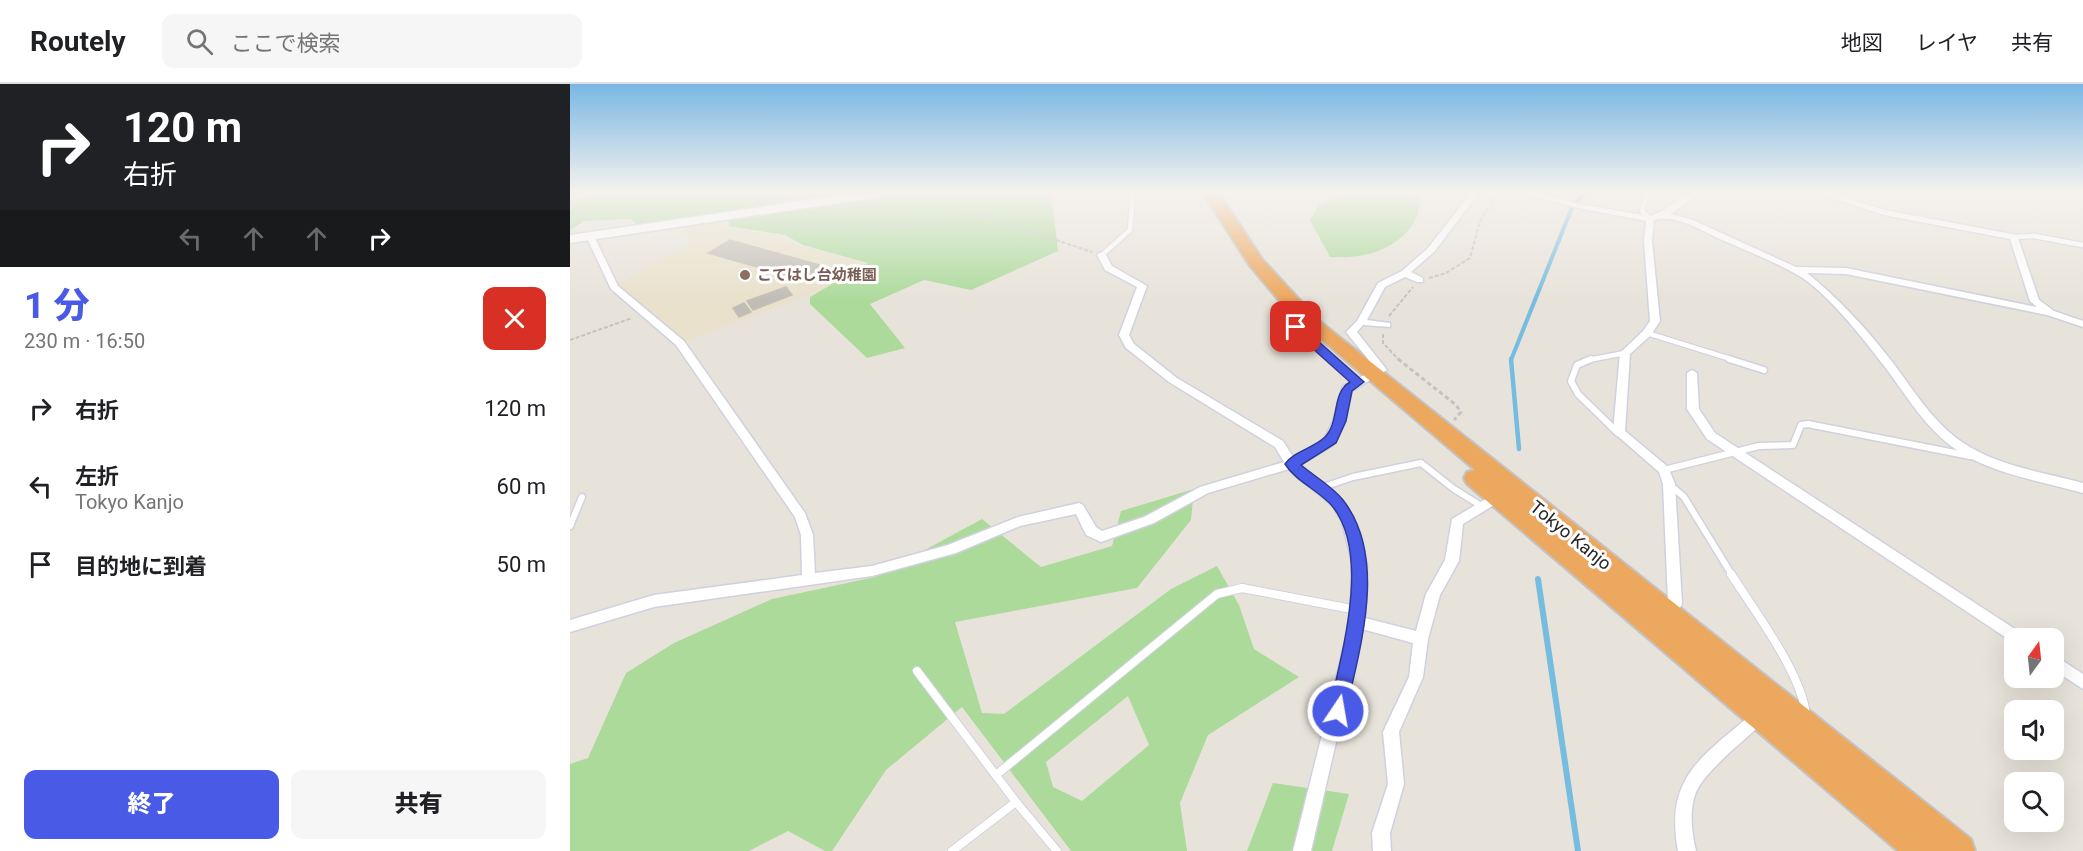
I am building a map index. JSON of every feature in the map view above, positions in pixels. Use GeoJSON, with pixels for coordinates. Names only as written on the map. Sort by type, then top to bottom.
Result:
{"type":"FeatureCollection","features":[{"type":"Feature","properties":{"kind":"highway","name":"Tokyo Kanjo"},"geometry":{"type":"LineString","coordinates":[[1218,229],[1250,280],[1281,313],[1658,619],[1760,716],[1923,851]]}},
{"type":"Feature","properties":{"kind":"highway","name":"Tokyo Kanjo"},"geometry":{"type":"LineString","coordinates":[[1233,229],[1249,256],[1281,295],[1491,502],[1806,726],[1959,851]]}},
{"type":"Feature","properties":{"kind":"street"},"geometry":{"type":"LineString","coordinates":[[570,239],[638,229]]}},
{"type":"Feature","properties":{"kind":"street"},"geometry":{"type":"LineString","coordinates":[[570,626],[654,601],[809,581],[883,567],[951,549],[1018,522],[1079,508],[1090,531],[1101,537],[1149,520],[1204,490],[1291,464],[1331,440],[1339,421],[1347,389],[1382,370],[1380,364],[1351,332],[1361,322],[1380,285],[1405,273],[1431,250],[1447,229]]}},
{"type":"Feature","properties":{"kind":"street"},"geometry":{"type":"LineString","coordinates":[[1649,229],[1648,241],[1656,315],[1647,333],[1625,353],[1618,432],[1664,470],[1669,484],[1675,604],[1658,619]]}},
{"type":"Feature","properties":{"kind":"street"},"geometry":{"type":"LineString","coordinates":[[1705,229],[1793,270],[1816,285],[1878,350],[1946,436],[1981,458],[2083,488]]}},
{"type":"Feature","properties":{"kind":"street"},"geometry":{"type":"LineString","coordinates":[[1971,229],[2014,237],[2035,301],[2051,313]]}},
{"type":"Feature","properties":{"kind":"street"},"geometry":{"type":"LineString","coordinates":[[590,236],[614,287],[680,343],[801,516],[807,535],[809,581]]}},
{"type":"Feature","properties":{"kind":"street"},"geometry":{"type":"LineString","coordinates":[[1102,255],[1108,268],[1142,286],[1124,335],[1130,346],[1173,380],[1226,414],[1261,431],[1278,444],[1291,464],[1337,503],[1348,521],[1360,566],[1358,616],[1302,851]]}},
{"type":"Feature","properties":{"kind":"street"},"geometry":{"type":"LineString","coordinates":[[1793,270],[1846,271],[2051,313],[2083,324]]}},
{"type":"Feature","properties":{"kind":"street"},"geometry":{"type":"LineString","coordinates":[[1405,273],[1420,280]]}},
{"type":"Feature","properties":{"kind":"street"},"geometry":{"type":"LineString","coordinates":[[1361,322],[1386,325]]}},
{"type":"Feature","properties":{"kind":"street"},"geometry":{"type":"LineString","coordinates":[[1692,373],[1693,408],[1701,425],[1711,436],[2004,629]]}},
{"type":"Feature","properties":{"kind":"street"},"geometry":{"type":"LineString","coordinates":[[1382,851],[1381,833],[1396,784],[1391,732],[1416,677],[1421,639],[1433,594],[1452,561],[1457,522],[1491,502]]}},
{"type":"Feature","properties":{"kind":"street"},"geometry":{"type":"LineString","coordinates":[[1358,616],[1421,639]]}},
{"type":"Feature","properties":{"kind":"street"},"geometry":{"type":"LineString","coordinates":[[2064,669],[2083,682]]}},
{"type":"Feature","properties":{"kind":"street"},"geometry":{"type":"LineString","coordinates":[[1687,851],[1684,833],[1689,790],[1699,776],[1760,716]]}},
{"type":"Feature","properties":{"kind":"lane"},"geometry":{"type":"LineString","coordinates":[[1102,255],[1133,229]]}},
{"type":"Feature","properties":{"kind":"lane"},"geometry":{"type":"LineString","coordinates":[[2014,237],[2034,236],[2083,245]]}},
{"type":"Feature","properties":{"kind":"lane"},"geometry":{"type":"LineString","coordinates":[[1647,333],[1764,370]]}},
{"type":"Feature","properties":{"kind":"lane"},"geometry":{"type":"LineString","coordinates":[[1621,436],[1578,394],[1571,381],[1577,365],[1591,359],[1625,353]]}},
{"type":"Feature","properties":{"kind":"lane"},"geometry":{"type":"LineString","coordinates":[[1664,470],[1759,446],[1793,445],[1801,425],[1808,424],[1981,458]]}},
{"type":"Feature","properties":{"kind":"lane"},"geometry":{"type":"LineString","coordinates":[[1320,488],[1353,477],[1421,463],[1454,489],[1491,502]]}},
{"type":"Feature","properties":{"kind":"lane"},"geometry":{"type":"LineString","coordinates":[[1669,484],[1684,497],[1784,658],[1805,702],[1806,726]]}},
{"type":"Feature","properties":{"kind":"lane"},"geometry":{"type":"LineString","coordinates":[[570,526],[582,497]]}},
{"type":"Feature","properties":{"kind":"lane"},"geometry":{"type":"LineString","coordinates":[[996,775],[1217,594],[1226,590],[1242,588],[1358,616]]}},
{"type":"Feature","properties":{"kind":"lane"},"geometry":{"type":"LineString","coordinates":[[917,671],[1016,802],[1057,851]]}},
{"type":"Feature","properties":{"kind":"lane"},"geometry":{"type":"LineString","coordinates":[[952,851],[1016,802]]}},
{"type":"Feature","properties":{"kind":"path"},"geometry":{"type":"LineString","coordinates":[[1023,229],[1102,255]]}},
{"type":"Feature","properties":{"kind":"path"},"geometry":{"type":"LineString","coordinates":[[1451,424],[1461,412],[1390,353],[1383,344],[1386,325],[1400,300],[1420,280],[1446,273],[1470,258],[1478,229]]}},
{"type":"Feature","properties":{"kind":"path"},"geometry":{"type":"LineString","coordinates":[[570,340],[644,312]]}},
{"type":"Feature","properties":{"kind":"shaded area","name":"こてはし台幼稚園"},"geometry":{"type":"Polygon","coordinates":[[[682,229],[739,229],[788,237],[783,241],[877,266],[801,298],[683,342],[617,285],[692,243],[682,229]]]}},
{"type":"Feature","properties":{"kind":"green space"},"geometry":{"type":"Polygon","coordinates":[[[746,229],[1055,229],[1058,251],[971,290],[924,280],[870,304],[905,348],[867,358],[810,304],[810,297],[868,263],[803,245],[785,235],[746,229]]]}},
{"type":"Feature","properties":{"kind":"green space"},"geometry":{"type":"Polygon","coordinates":[[[1315,229],[1409,229],[1396,241],[1376,252],[1353,257],[1330,257],[1315,229]]]}},
{"type":"Feature","properties":{"kind":"green space"},"geometry":{"type":"Polygon","coordinates":[[[1194,489],[1191,520],[1137,588],[955,622],[982,713],[1004,714],[1171,589],[1217,566],[1239,605],[1254,649],[1299,677],[1208,735],[1180,803],[1187,851],[1071,851],[962,707],[886,770],[832,851],[825,851],[788,831],[749,851],[570,851],[570,764],[588,758],[626,673],[674,643],[772,599],[875,577],[982,519],[1041,567],[1112,546],[1121,511],[1194,489]],[[1128,696],[1046,762],[1053,787],[1082,801],[1149,745],[1128,696]]]}},
{"type":"Feature","properties":{"kind":"green space"},"geometry":{"type":"Polygon","coordinates":[[[1273,783],[1349,794],[1332,851],[1247,851],[1273,783]]]}},
{"type":"Feature","properties":{"kind":"building"},"geometry":{"type":"Polygon","coordinates":[[[730,240],[827,267],[806,281],[708,253],[730,240]]]}},
{"type":"Feature","properties":{"kind":"building"},"geometry":{"type":"Polygon","coordinates":[[[786,287],[792,295],[753,310],[747,301],[786,287]]]}},
{"type":"Feature","properties":{"kind":"building"},"geometry":{"type":"Polygon","coordinates":[[[744,303],[751,312],[739,317],[733,308],[744,303]]]}},
{"type":"Feature","properties":{"kind":"waterway"},"geometry":{"type":"LineString","coordinates":[[1511,360],[1563,229]]}},
{"type":"Feature","properties":{"kind":"waterway"},"geometry":{"type":"LineString","coordinates":[[1511,360],[1519,449]]}},
{"type":"Feature","properties":{"kind":"waterway"},"geometry":{"type":"LineString","coordinates":[[1538,579],[1578,851]]}},
{"type":"Feature","properties":{"kind":"place","name":"こてはし台幼稚園"},"geometry":{"type":"Point","coordinates":[745,275]}},
{"type":"Feature","properties":{"kind":"route"},"geometry":{"type":"LineString","coordinates":[[1296,327],[1358,382],[1347,389],[1339,421],[1331,440],[1291,464],[1337,503],[1348,521],[1360,566],[1358,618],[1338,711]]}}]}
